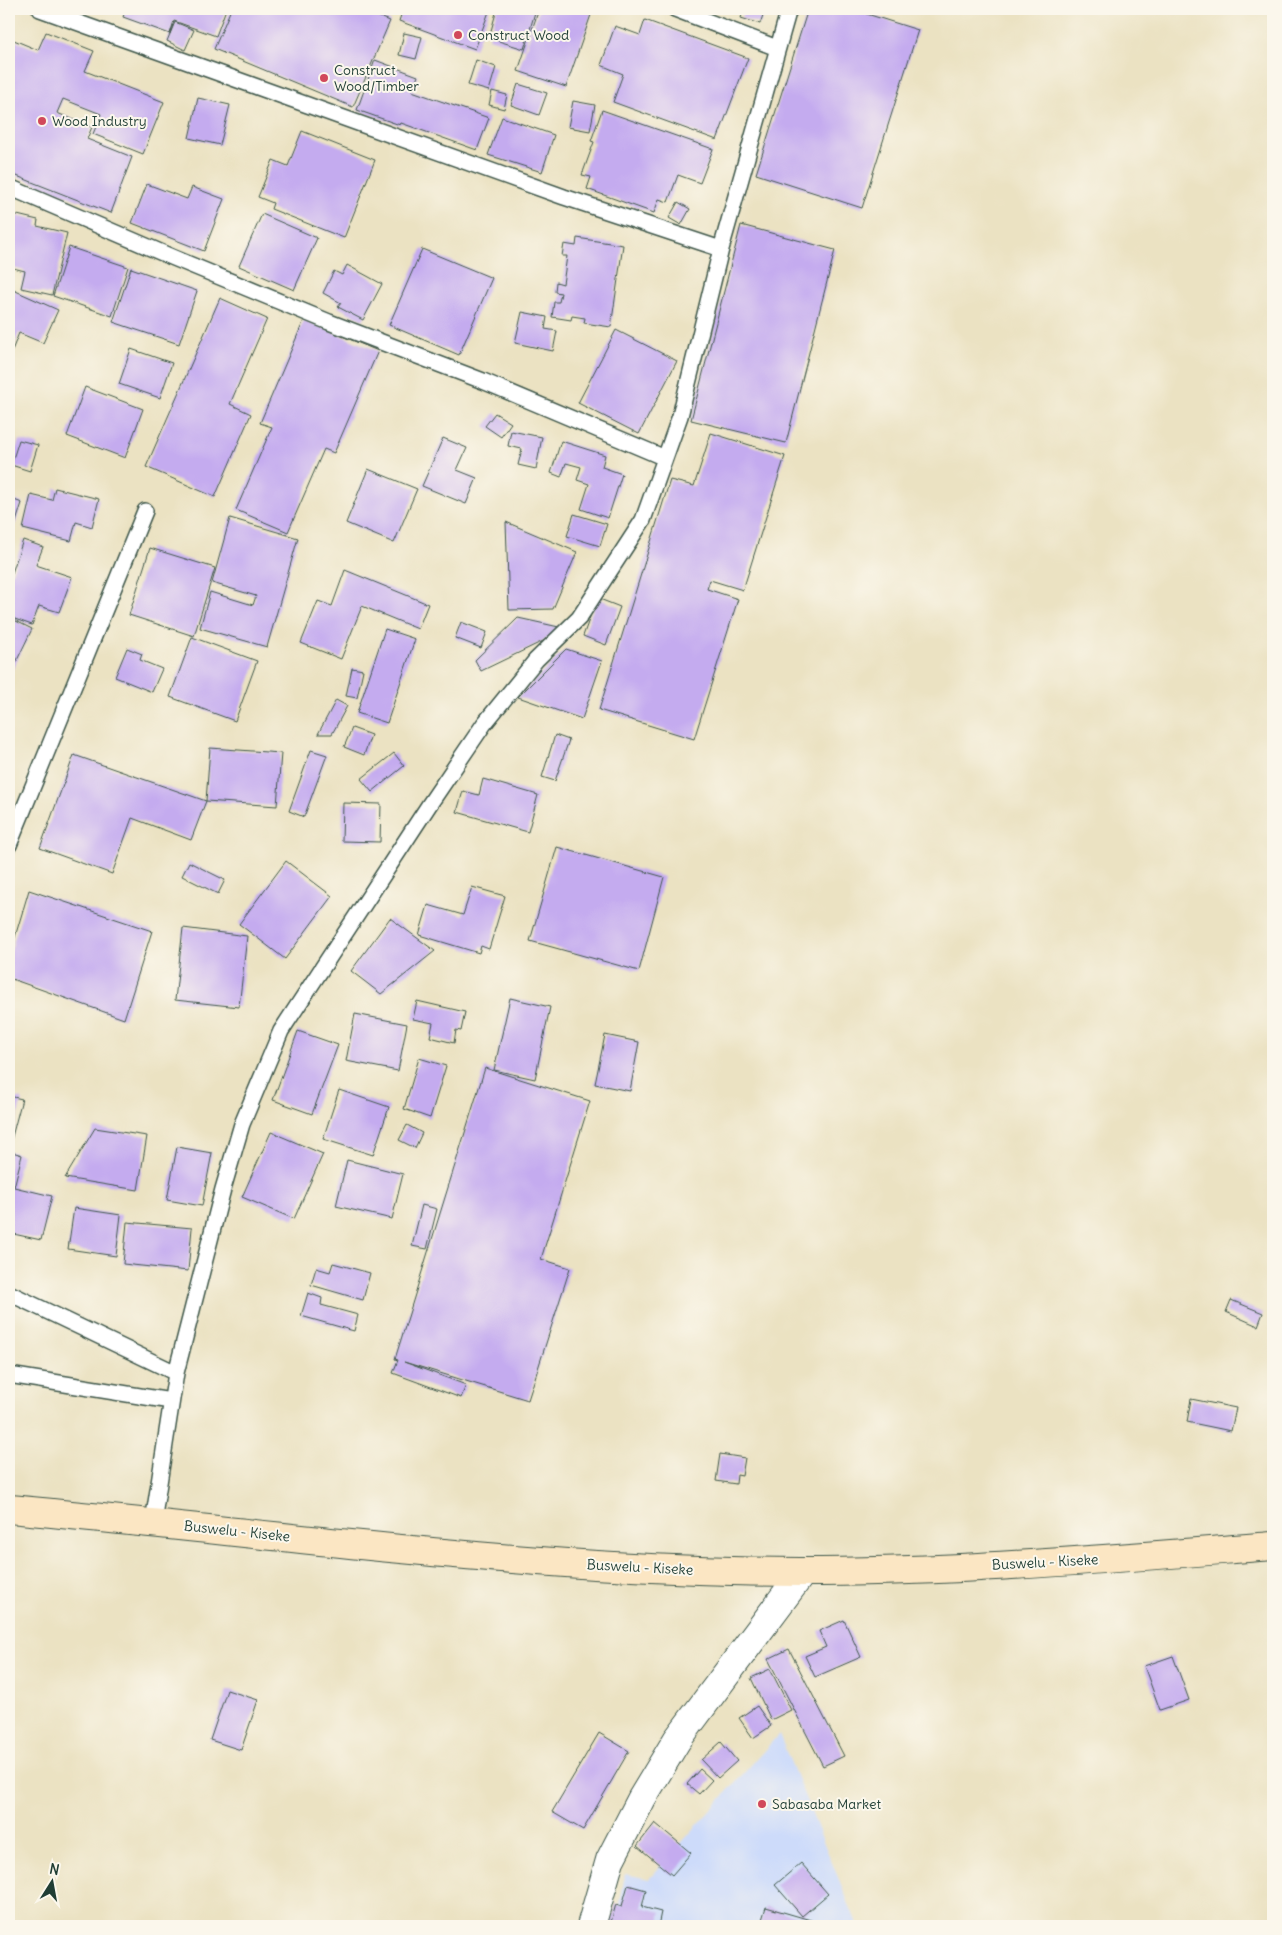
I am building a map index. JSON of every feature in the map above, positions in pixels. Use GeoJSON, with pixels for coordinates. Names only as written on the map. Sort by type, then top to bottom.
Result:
{"type":"FeatureCollection","features":[{"type":"Feature","properties":{"kind":"main road","name":"Buswelu - Kiseke"},"geometry":{"type":"LineString","coordinates":[[9,1510],[152,1522],[450,1554],[588,1564],[802,1573],[1045,1563],[1273,1546]]}},
{"type":"Feature","properties":{"kind":"street"},"geometry":{"type":"LineString","coordinates":[[591,1926],[610,1860],[642,1798],[677,1740],[802,1573]]}},
{"type":"Feature","properties":{"kind":"lane"},"geometry":{"type":"LineString","coordinates":[[40,9],[564,197],[721,249]]}},
{"type":"Feature","properties":{"kind":"lane"},"geometry":{"type":"LineString","coordinates":[[676,9],[777,48]]}},
{"type":"Feature","properties":{"kind":"lane"},"geometry":{"type":"LineString","coordinates":[[152,1522],[176,1373],[220,1198],[242,1124],[281,1032],[429,804],[484,724],[536,660],[579,618],[643,520],[680,416],[721,249],[789,9]]}},
{"type":"Feature","properties":{"kind":"lane"},"geometry":{"type":"LineString","coordinates":[[9,187],[174,258],[329,322],[492,384],[665,458]]}},
{"type":"Feature","properties":{"kind":"lane"},"geometry":{"type":"LineString","coordinates":[[9,845],[145,511]]}},
{"type":"Feature","properties":{"kind":"lane"},"geometry":{"type":"LineString","coordinates":[[9,1293],[176,1373]]}},
{"type":"Feature","properties":{"kind":"lane"},"geometry":{"type":"LineString","coordinates":[[9,1375],[172,1401]]}},
{"type":"Feature","properties":{"kind":"shaded area","name":"Sabasaba Market"},"geometry":{"type":"Polygon","coordinates":[[[779,1734],[858,1926],[616,1926],[625,1874],[649,1879],[779,1734]]]}},
{"type":"Feature","properties":{"kind":"building"},"geometry":{"type":"Polygon","coordinates":[[[126,9],[226,9],[216,36],[174,21],[170,34],[123,17],[126,9]]]}},
{"type":"Feature","properties":{"kind":"building","name":"Construct Wood/Timber"},"geometry":{"type":"Polygon","coordinates":[[[231,9],[360,9],[390,21],[353,107],[214,49],[231,9]]]}},
{"type":"Feature","properties":{"kind":"building","name":"Construct Wood"},"geometry":{"type":"Polygon","coordinates":[[[403,9],[490,9],[475,49],[399,21],[403,9]]]}},
{"type":"Feature","properties":{"kind":"building","name":"Construct Wood"},"geometry":{"type":"Polygon","coordinates":[[[497,9],[536,9],[524,49],[489,38],[497,9]]]}},
{"type":"Feature","properties":{"kind":"building"},"geometry":{"type":"Polygon","coordinates":[[[539,9],[593,9],[566,87],[518,71],[539,9]]]}},
{"type":"Feature","properties":{"kind":"building"},"geometry":{"type":"Polygon","coordinates":[[[744,9],[765,9],[760,24],[741,18],[744,9]]]}},
{"type":"Feature","properties":{"kind":"building"},"geometry":{"type":"Polygon","coordinates":[[[808,9],[851,9],[918,30],[862,208],[756,174],[808,9]]]}},
{"type":"Feature","properties":{"kind":"building"},"geometry":{"type":"Polygon","coordinates":[[[9,12],[14,15],[9,28],[9,12]]]}},
{"type":"Feature","properties":{"kind":"building"},"geometry":{"type":"Polygon","coordinates":[[[645,20],[748,58],[717,140],[613,102],[623,74],[601,65],[615,26],[640,35],[645,20]]]}},
{"type":"Feature","properties":{"kind":"building"},"geometry":{"type":"Polygon","coordinates":[[[175,22],[194,30],[185,50],[167,41],[175,22]]]}},
{"type":"Feature","properties":{"kind":"building","name":"Wood Industry"},"geometry":{"type":"Polygon","coordinates":[[[46,32],[94,51],[85,71],[164,102],[143,154],[93,134],[101,114],[63,99],[57,113],[92,127],[87,139],[132,157],[111,213],[9,173],[9,38],[38,50],[46,32]]]}},
{"type":"Feature","properties":{"kind":"building"},"geometry":{"type":"Polygon","coordinates":[[[404,33],[422,37],[416,59],[399,55],[404,33]]]}},
{"type":"Feature","properties":{"kind":"building"},"geometry":{"type":"Polygon","coordinates":[[[375,60],[418,76],[412,91],[489,118],[477,150],[401,123],[400,125],[357,110],[375,60]]]}},
{"type":"Feature","properties":{"kind":"building","name":"Construct Wood"},"geometry":{"type":"Polygon","coordinates":[[[476,60],[496,67],[489,91],[468,85],[476,60]]]}},
{"type":"Feature","properties":{"kind":"building"},"geometry":{"type":"Polygon","coordinates":[[[518,84],[547,93],[539,115],[511,105],[518,84]]]}},
{"type":"Feature","properties":{"kind":"building"},"geometry":{"type":"Polygon","coordinates":[[[492,91],[507,95],[504,109],[489,105],[492,91]]]}},
{"type":"Feature","properties":{"kind":"building"},"geometry":{"type":"Polygon","coordinates":[[[198,98],[230,105],[220,145],[189,138],[198,98]]]}},
{"type":"Feature","properties":{"kind":"building"},"geometry":{"type":"Polygon","coordinates":[[[573,101],[595,105],[590,131],[568,127],[573,101]]]}},
{"type":"Feature","properties":{"kind":"building"},"geometry":{"type":"Polygon","coordinates":[[[602,110],[713,149],[700,183],[678,175],[668,202],[659,199],[654,213],[587,189],[591,177],[582,175],[594,142],[591,141],[602,110]]]}},
{"type":"Feature","properties":{"kind":"building"},"geometry":{"type":"Polygon","coordinates":[[[502,117],[554,135],[542,172],[488,155],[502,117]]]}},
{"type":"Feature","properties":{"kind":"building"},"geometry":{"type":"Polygon","coordinates":[[[302,131],[375,160],[344,238],[271,209],[273,203],[258,197],[273,160],[288,166],[302,131]]]}},
{"type":"Feature","properties":{"kind":"building"},"geometry":{"type":"Polygon","coordinates":[[[147,184],[187,199],[192,187],[224,199],[204,251],[132,223],[147,184]]]}},
{"type":"Feature","properties":{"kind":"building"},"geometry":{"type":"Polygon","coordinates":[[[678,202],[690,209],[681,225],[669,218],[678,202]]]}},
{"type":"Feature","properties":{"kind":"building"},"geometry":{"type":"Polygon","coordinates":[[[9,213],[38,220],[37,226],[67,233],[52,295],[21,288],[25,271],[9,267],[9,213]]]}},
{"type":"Feature","properties":{"kind":"building"},"geometry":{"type":"Polygon","coordinates":[[[262,214],[317,238],[294,290],[239,266],[262,214]]]}},
{"type":"Feature","properties":{"kind":"building"},"geometry":{"type":"Polygon","coordinates":[[[741,225],[835,250],[786,443],[691,420],[741,225]]]}},
{"type":"Feature","properties":{"kind":"building"},"geometry":{"type":"Polygon","coordinates":[[[577,238],[623,245],[611,327],[584,323],[585,318],[572,316],[571,320],[552,317],[554,302],[559,302],[561,293],[555,292],[556,282],[563,284],[567,256],[562,256],[564,244],[576,246],[577,238]]]}},
{"type":"Feature","properties":{"kind":"building"},"geometry":{"type":"Polygon","coordinates":[[[69,247],[128,267],[112,316],[53,296],[69,247]]]}},
{"type":"Feature","properties":{"kind":"building"},"geometry":{"type":"Polygon","coordinates":[[[422,249],[492,278],[459,355],[389,325],[422,249]]]}},
{"type":"Feature","properties":{"kind":"building"},"geometry":{"type":"Polygon","coordinates":[[[347,265],[382,284],[363,320],[338,307],[341,303],[323,293],[334,271],[342,275],[347,265]]]}},
{"type":"Feature","properties":{"kind":"building"},"geometry":{"type":"Polygon","coordinates":[[[131,268],[197,291],[179,344],[113,322],[131,268]]]}},
{"type":"Feature","properties":{"kind":"building"},"geometry":{"type":"Polygon","coordinates":[[[9,288],[58,310],[43,343],[19,333],[9,358],[9,288]]]}},
{"type":"Feature","properties":{"kind":"building"},"geometry":{"type":"Polygon","coordinates":[[[220,298],[267,319],[230,404],[251,414],[215,497],[146,467],[220,298]]]}},
{"type":"Feature","properties":{"kind":"building"},"geometry":{"type":"Polygon","coordinates":[[[522,312],[547,317],[545,329],[557,331],[553,351],[515,343],[522,312]]]}},
{"type":"Feature","properties":{"kind":"building"},"geometry":{"type":"Polygon","coordinates":[[[304,320],[378,351],[334,453],[324,449],[288,532],[236,510],[272,427],[260,423],[304,320]]]}},
{"type":"Feature","properties":{"kind":"building"},"geometry":{"type":"Polygon","coordinates":[[[616,330],[677,361],[639,434],[578,403],[616,330]]]}},
{"type":"Feature","properties":{"kind":"building"},"geometry":{"type":"Polygon","coordinates":[[[131,349],[172,363],[160,398],[119,384],[131,349]]]}},
{"type":"Feature","properties":{"kind":"building"},"geometry":{"type":"Polygon","coordinates":[[[85,387],[143,409],[125,458],[67,436],[85,387]]]}},
{"type":"Feature","properties":{"kind":"building"},"geometry":{"type":"Polygon","coordinates":[[[495,413],[511,423],[501,437],[485,426],[495,413]]]}},
{"type":"Feature","properties":{"kind":"building"},"geometry":{"type":"Polygon","coordinates":[[[511,431],[542,437],[536,469],[518,465],[522,449],[508,446],[511,431]]]}},
{"type":"Feature","properties":{"kind":"building"},"geometry":{"type":"Polygon","coordinates":[[[711,433],[785,456],[743,590],[710,580],[707,589],[738,599],[694,739],[599,710],[670,480],[694,486],[711,433]]]}},
{"type":"Feature","properties":{"kind":"building"},"geometry":{"type":"Polygon","coordinates":[[[443,438],[467,448],[457,470],[477,478],[466,504],[422,486],[443,438]]]}},
{"type":"Feature","properties":{"kind":"building"},"geometry":{"type":"Polygon","coordinates":[[[19,440],[38,445],[30,471],[11,465],[19,440]]]}},
{"type":"Feature","properties":{"kind":"building"},"geometry":{"type":"Polygon","coordinates":[[[561,441],[605,455],[602,467],[622,474],[608,518],[581,509],[589,484],[577,480],[581,467],[566,463],[561,477],[551,473],[561,441]]]}},
{"type":"Feature","properties":{"kind":"building"},"geometry":{"type":"Polygon","coordinates":[[[368,469],[417,489],[394,543],[346,523],[368,469]]]}},
{"type":"Feature","properties":{"kind":"building"},"geometry":{"type":"Polygon","coordinates":[[[55,488],[99,499],[92,527],[76,522],[71,541],[23,529],[31,495],[52,500],[55,488]]]}},
{"type":"Feature","properties":{"kind":"building"},"geometry":{"type":"Polygon","coordinates":[[[9,498],[22,503],[15,525],[9,523],[9,498]]]}},
{"type":"Feature","properties":{"kind":"building"},"geometry":{"type":"Polygon","coordinates":[[[574,514],[607,524],[600,546],[567,536],[574,514]]]}},
{"type":"Feature","properties":{"kind":"building"},"geometry":{"type":"Polygon","coordinates":[[[230,518],[298,538],[267,647],[200,628],[210,592],[253,605],[256,596],[212,583],[230,518]]]}},
{"type":"Feature","properties":{"kind":"building"},"geometry":{"type":"Polygon","coordinates":[[[506,522],[577,552],[553,609],[509,610],[506,522]]]}},
{"type":"Feature","properties":{"kind":"building"},"geometry":{"type":"Polygon","coordinates":[[[23,540],[43,547],[36,565],[72,577],[59,612],[39,606],[32,625],[9,617],[9,582],[23,540]]]}},
{"type":"Feature","properties":{"kind":"building"},"geometry":{"type":"Polygon","coordinates":[[[150,548],[215,568],[194,636],[129,615],[150,548]]]}},
{"type":"Feature","properties":{"kind":"building"},"geometry":{"type":"Polygon","coordinates":[[[345,570],[428,604],[418,629],[362,606],[341,659],[301,643],[318,601],[332,606],[345,570]]]}},
{"type":"Feature","properties":{"kind":"building"},"geometry":{"type":"Polygon","coordinates":[[[597,598],[620,607],[606,645],[583,636],[597,598]]]}},
{"type":"Feature","properties":{"kind":"building"},"geometry":{"type":"Polygon","coordinates":[[[10,618],[32,629],[9,677],[9,620],[10,618]]]}},
{"type":"Feature","properties":{"kind":"building"},"geometry":{"type":"Polygon","coordinates":[[[518,618],[568,629],[481,671],[475,660],[518,618]]]}},
{"type":"Feature","properties":{"kind":"building"},"geometry":{"type":"Polygon","coordinates":[[[461,622],[487,632],[481,648],[455,638],[461,622]]]}},
{"type":"Feature","properties":{"kind":"building"},"geometry":{"type":"Polygon","coordinates":[[[385,629],[415,639],[387,723],[357,713],[385,629]]]}},
{"type":"Feature","properties":{"kind":"building"},"geometry":{"type":"Polygon","coordinates":[[[192,637],[257,661],[235,721],[170,697],[192,637]]]}},
{"type":"Feature","properties":{"kind":"building"},"geometry":{"type":"Polygon","coordinates":[[[127,648],[142,654],[140,660],[162,669],[152,692],[115,677],[127,648]]]}},
{"type":"Feature","properties":{"kind":"building"},"geometry":{"type":"Polygon","coordinates":[[[566,649],[602,661],[582,719],[518,697],[566,649]]]}},
{"type":"Feature","properties":{"kind":"building"},"geometry":{"type":"Polygon","coordinates":[[[352,668],[363,670],[357,698],[346,696],[352,668]]]}},
{"type":"Feature","properties":{"kind":"building"},"geometry":{"type":"Polygon","coordinates":[[[336,700],[347,706],[332,734],[318,734],[336,700]]]}},
{"type":"Feature","properties":{"kind":"building"},"geometry":{"type":"Polygon","coordinates":[[[352,728],[371,735],[364,755],[344,747],[352,728]]]}},
{"type":"Feature","properties":{"kind":"building"},"geometry":{"type":"Polygon","coordinates":[[[555,735],[569,740],[555,781],[542,777],[555,735]]]}},
{"type":"Feature","properties":{"kind":"building"},"geometry":{"type":"Polygon","coordinates":[[[210,748],[281,753],[277,806],[206,801],[210,748]]]}},
{"type":"Feature","properties":{"kind":"building"},"geometry":{"type":"Polygon","coordinates":[[[311,750],[327,755],[304,817],[289,811],[311,750]]]}},
{"type":"Feature","properties":{"kind":"building"},"geometry":{"type":"Polygon","coordinates":[[[394,753],[404,766],[372,792],[361,779],[394,753]]]}},
{"type":"Feature","properties":{"kind":"building"},"geometry":{"type":"Polygon","coordinates":[[[74,755],[206,801],[191,840],[132,818],[112,874],[40,848],[74,755]]]}},
{"type":"Feature","properties":{"kind":"building"},"geometry":{"type":"Polygon","coordinates":[[[483,779],[538,795],[528,832],[457,812],[463,791],[479,795],[483,779]]]}},
{"type":"Feature","properties":{"kind":"building"},"geometry":{"type":"Polygon","coordinates":[[[343,803],[381,804],[380,842],[342,841],[343,803]]]}},
{"type":"Feature","properties":{"kind":"building"},"geometry":{"type":"Polygon","coordinates":[[[557,847],[664,877],[639,971],[530,941],[557,847]]]}},
{"type":"Feature","properties":{"kind":"building"},"geometry":{"type":"Polygon","coordinates":[[[286,861],[332,896],[285,959],[239,924],[286,861]]]}},
{"type":"Feature","properties":{"kind":"building"},"geometry":{"type":"Polygon","coordinates":[[[189,862],[225,880],[218,894],[182,876],[189,862]]]}},
{"type":"Feature","properties":{"kind":"building"},"geometry":{"type":"Polygon","coordinates":[[[472,887],[505,896],[489,949],[481,946],[479,953],[419,935],[428,905],[463,915],[472,887]]]}},
{"type":"Feature","properties":{"kind":"building"},"geometry":{"type":"Polygon","coordinates":[[[29,890],[152,931],[124,1019],[9,978],[9,957],[29,890]]]}},
{"type":"Feature","properties":{"kind":"building"},"geometry":{"type":"Polygon","coordinates":[[[390,918],[435,951],[381,994],[351,971],[390,918]]]}},
{"type":"Feature","properties":{"kind":"building"},"geometry":{"type":"Polygon","coordinates":[[[183,928],[247,936],[239,1007],[175,1000],[183,928]]]}},
{"type":"Feature","properties":{"kind":"building"},"geometry":{"type":"Polygon","coordinates":[[[510,998],[550,1007],[535,1079],[494,1070],[510,998]]]}},
{"type":"Feature","properties":{"kind":"building"},"geometry":{"type":"Polygon","coordinates":[[[417,1001],[465,1012],[461,1031],[456,1030],[454,1043],[430,1037],[433,1023],[413,1019],[417,1001]]]}},
{"type":"Feature","properties":{"kind":"building"},"geometry":{"type":"Polygon","coordinates":[[[355,1014],[407,1024],[398,1071],[346,1061],[355,1014]]]}},
{"type":"Feature","properties":{"kind":"building"},"geometry":{"type":"Polygon","coordinates":[[[298,1031],[338,1045],[312,1114],[273,1100],[298,1031]]]}},
{"type":"Feature","properties":{"kind":"building"},"geometry":{"type":"Polygon","coordinates":[[[605,1035],[639,1042],[630,1091],[595,1084],[605,1035]]]}},
{"type":"Feature","properties":{"kind":"building"},"geometry":{"type":"Polygon","coordinates":[[[419,1058],[446,1066],[430,1118],[404,1109],[419,1058]]]}},
{"type":"Feature","properties":{"kind":"building"},"geometry":{"type":"Polygon","coordinates":[[[485,1068],[590,1101],[541,1259],[570,1268],[528,1400],[404,1362],[466,1385],[461,1398],[393,1373],[398,1360],[395,1359],[485,1068]]]}},
{"type":"Feature","properties":{"kind":"building"},"geometry":{"type":"Polygon","coordinates":[[[339,1090],[389,1107],[373,1155],[323,1139],[339,1090]]]}},
{"type":"Feature","properties":{"kind":"building"},"geometry":{"type":"Polygon","coordinates":[[[9,1096],[22,1099],[9,1148],[9,1096]]]}},
{"type":"Feature","properties":{"kind":"building"},"geometry":{"type":"Polygon","coordinates":[[[407,1125],[422,1133],[415,1148],[399,1140],[407,1125]]]}},
{"type":"Feature","properties":{"kind":"building"},"geometry":{"type":"Polygon","coordinates":[[[95,1128],[147,1136],[138,1190],[65,1178],[95,1128]]]}},
{"type":"Feature","properties":{"kind":"building"},"geometry":{"type":"Polygon","coordinates":[[[271,1132],[323,1154],[294,1219],[242,1197],[271,1132]]]}},
{"type":"Feature","properties":{"kind":"building"},"geometry":{"type":"Polygon","coordinates":[[[177,1147],[212,1153],[202,1206],[167,1200],[177,1147]]]}},
{"type":"Feature","properties":{"kind":"building"},"geometry":{"type":"Polygon","coordinates":[[[9,1151],[22,1155],[14,1187],[52,1196],[41,1240],[9,1233],[9,1151]]]}},
{"type":"Feature","properties":{"kind":"building"},"geometry":{"type":"Polygon","coordinates":[[[347,1160],[403,1174],[392,1219],[336,1206],[347,1160]]]}},
{"type":"Feature","properties":{"kind":"building"},"geometry":{"type":"Polygon","coordinates":[[[422,1205],[437,1209],[427,1249],[412,1246],[422,1205]]]}},
{"type":"Feature","properties":{"kind":"building"},"geometry":{"type":"Polygon","coordinates":[[[74,1208],[121,1215],[116,1256],[68,1249],[74,1208]]]}},
{"type":"Feature","properties":{"kind":"building"},"geometry":{"type":"Polygon","coordinates":[[[127,1222],[192,1228],[188,1271],[123,1264],[127,1222]]]}},
{"type":"Feature","properties":{"kind":"building"},"geometry":{"type":"Polygon","coordinates":[[[333,1263],[370,1273],[363,1300],[311,1285],[316,1268],[330,1272],[333,1263]]]}},
{"type":"Feature","properties":{"kind":"building"},"geometry":{"type":"Polygon","coordinates":[[[308,1293],[322,1298],[321,1305],[358,1315],[354,1331],[301,1316],[308,1293]]]}},
{"type":"Feature","properties":{"kind":"building"},"geometry":{"type":"Polygon","coordinates":[[[1231,1300],[1263,1313],[1258,1326],[1226,1312],[1231,1300]]]}},
{"type":"Feature","properties":{"kind":"building"},"geometry":{"type":"Polygon","coordinates":[[[1191,1399],[1236,1408],[1231,1431],[1187,1422],[1191,1399]]]}},
{"type":"Feature","properties":{"kind":"building"},"geometry":{"type":"Polygon","coordinates":[[[720,1454],[745,1458],[742,1476],[737,1475],[736,1484],[716,1481],[720,1454]]]}},
{"type":"Feature","properties":{"kind":"building"},"geometry":{"type":"Polygon","coordinates":[[[844,1620],[861,1657],[815,1677],[805,1656],[826,1647],[819,1631],[844,1620]]]}},
{"type":"Feature","properties":{"kind":"building"},"geometry":{"type":"Polygon","coordinates":[[[789,1649],[844,1756],[823,1766],[768,1659],[789,1649]]]}},
{"type":"Feature","properties":{"kind":"building"},"geometry":{"type":"Polygon","coordinates":[[[1173,1656],[1189,1700],[1160,1710],[1144,1666],[1173,1656]]]}},
{"type":"Feature","properties":{"kind":"building"},"geometry":{"type":"Polygon","coordinates":[[[770,1669],[791,1710],[771,1720],[751,1678],[770,1669]]]}},
{"type":"Feature","properties":{"kind":"building"},"geometry":{"type":"Polygon","coordinates":[[[227,1690],[258,1700],[241,1750],[210,1740],[227,1690]]]}},
{"type":"Feature","properties":{"kind":"building"},"geometry":{"type":"Polygon","coordinates":[[[757,1706],[771,1726],[753,1738],[739,1718],[757,1706]]]}},
{"type":"Feature","properties":{"kind":"building"},"geometry":{"type":"Polygon","coordinates":[[[599,1733],[629,1751],[583,1830],[552,1812],[599,1733]]]}},
{"type":"Feature","properties":{"kind":"building"},"geometry":{"type":"Polygon","coordinates":[[[721,1742],[737,1761],[718,1778],[701,1760],[721,1742]]]}},
{"type":"Feature","properties":{"kind":"building"},"geometry":{"type":"Polygon","coordinates":[[[700,1769],[712,1780],[699,1794],[687,1784],[700,1769]]]}},
{"type":"Feature","properties":{"kind":"building"},"geometry":{"type":"Polygon","coordinates":[[[655,1823],[691,1853],[672,1875],[637,1846],[655,1823]]]}},
{"type":"Feature","properties":{"kind":"building"},"geometry":{"type":"Polygon","coordinates":[[[801,1863],[828,1894],[802,1916],[775,1885],[801,1863]]]}},
{"type":"Feature","properties":{"kind":"building"},"geometry":{"type":"Polygon","coordinates":[[[628,1885],[646,1890],[642,1907],[661,1912],[658,1926],[610,1926],[616,1904],[622,1906],[628,1885]]]}},
{"type":"Feature","properties":{"kind":"building"},"geometry":{"type":"Polygon","coordinates":[[[766,1907],[831,1926],[760,1926],[766,1907]]]}},
{"type":"Feature","properties":{"kind":"place","name":"Construct Wood"},"geometry":{"type":"Point","coordinates":[458,35]}},
{"type":"Feature","properties":{"kind":"place","name":"Construct Wood/Timber"},"geometry":{"type":"Point","coordinates":[324,78]}},
{"type":"Feature","properties":{"kind":"place","name":"Wood Industry"},"geometry":{"type":"Point","coordinates":[42,121]}},
{"type":"Feature","properties":{"kind":"place","name":"Sabasaba Market"},"geometry":{"type":"Point","coordinates":[762,1804]}}]}
